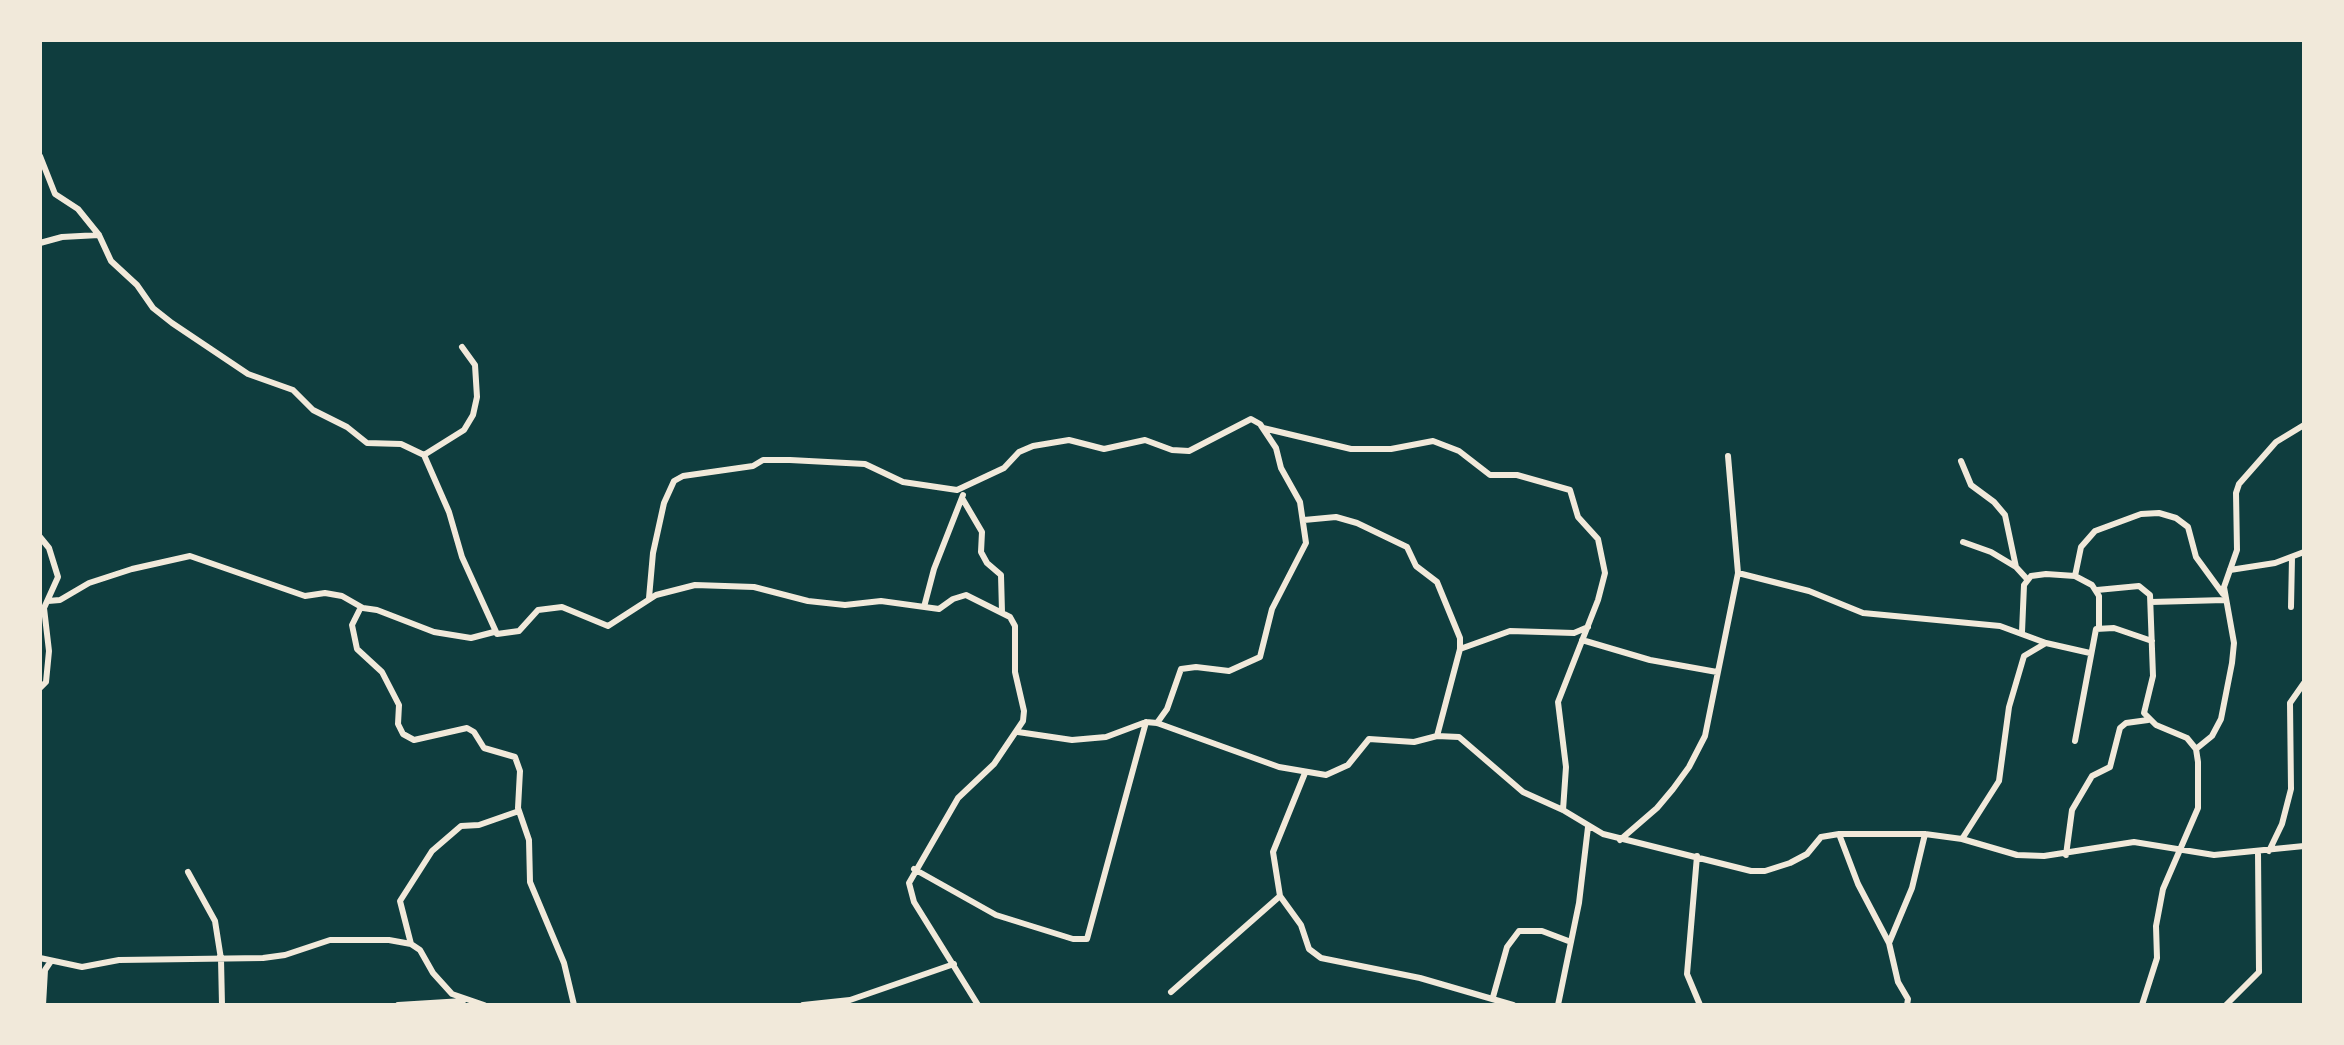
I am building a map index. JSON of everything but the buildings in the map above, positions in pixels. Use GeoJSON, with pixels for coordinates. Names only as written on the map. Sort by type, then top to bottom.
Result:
{"type":"FeatureCollection","features":[{"type":"Feature","properties":{"kind":"street"},"geometry":{"type":"LineString","coordinates":[[40,156],[55,194],[78,209],[99,235],[111,261],[137,285],[153,308],[218,357],[248,374],[293,390],[313,410],[347,427],[367,443],[401,444],[424,455],[494,632]]}},
{"type":"Feature","properties":{"kind":"street"},"geometry":{"type":"LineString","coordinates":[[40,243],[62,237],[99,235]]}},
{"type":"Feature","properties":{"kind":"street"},"geometry":{"type":"LineString","coordinates":[[424,455],[464,430],[473,415],[477,397],[475,365],[462,347]]}},
{"type":"Feature","properties":{"kind":"street"},"geometry":{"type":"LineString","coordinates":[[649,598],[653,553],[664,503],[679,477],[753,466],[763,460],[790,460],[865,464],[909,483],[951,490],[964,488],[1004,468],[1019,452],[1033,446],[1076,440],[1104,449],[1145,440],[1172,450],[1189,451],[1244,420],[1256,421],[1276,448],[1281,468],[1295,491],[1304,520],[1306,543],[1272,609],[1260,657],[1229,671],[1196,667],[1181,669],[1167,709],[1157,723]]}},
{"type":"Feature","properties":{"kind":"street"},"geometry":{"type":"LineString","coordinates":[[2196,749],[2212,736],[2225,703],[2234,643],[2225,598],[2237,550],[2236,493],[2239,484],[2276,442],[2304,425]]}},
{"type":"Feature","properties":{"kind":"street"},"geometry":{"type":"LineString","coordinates":[[1263,428],[1351,449],[1391,449],[1433,441],[1459,451],[1490,475],[1517,475],[1567,487],[1578,517],[1598,539],[1603,550],[1605,573],[1588,627],[1558,702],[1566,767],[1563,810]]}},
{"type":"Feature","properties":{"kind":"street"},"geometry":{"type":"LineString","coordinates":[[1620,840],[1657,808],[1689,767],[1705,736],[1738,573],[1728,456]]}},
{"type":"Feature","properties":{"kind":"street"},"geometry":{"type":"LineString","coordinates":[[1961,461],[1971,485],[2005,515],[2016,567]]}},
{"type":"Feature","properties":{"kind":"street"},"geometry":{"type":"LineString","coordinates":[[924,607],[934,569],[964,488]]}},
{"type":"Feature","properties":{"kind":"street"},"geometry":{"type":"LineString","coordinates":[[962,498],[982,532],[981,552],[987,563],[1001,575],[1002,612]]}},
{"type":"Feature","properties":{"kind":"street"},"geometry":{"type":"LineString","coordinates":[[2075,576],[2081,547],[2095,531],[2141,514],[2159,513],[2176,518],[2188,527],[2196,557],[2225,598]]}},
{"type":"Feature","properties":{"kind":"street"},"geometry":{"type":"LineString","coordinates":[[1304,520],[1347,519],[1407,547],[1416,566],[1432,576],[1441,590],[1460,638],[1460,649],[1437,736]]}},
{"type":"Feature","properties":{"kind":"street"},"geometry":{"type":"LineString","coordinates":[[40,537],[57,570],[56,587],[43,619],[49,651],[46,682],[40,688]]}},
{"type":"Feature","properties":{"kind":"street"},"geometry":{"type":"LineString","coordinates":[[1963,542],[1984,548],[2016,567],[2027,579]]}},
{"type":"Feature","properties":{"kind":"street"},"geometry":{"type":"LineString","coordinates":[[2230,570],[2292,558],[2304,552]]}},
{"type":"Feature","properties":{"kind":"street"},"geometry":{"type":"LineString","coordinates":[[48,601],[60,600],[89,583],[132,569],[190,556],[305,596],[331,593],[361,607],[434,632],[471,638],[494,632],[508,635],[519,631],[538,610],[562,607],[608,626],[649,598],[672,589],[695,585],[754,587],[808,601],[845,605],[881,601],[904,607],[939,609],[953,599],[966,595],[1002,612],[1015,626],[1016,681],[1025,714],[1018,732],[994,764],[958,798],[934,843],[914,869],[909,883],[914,902],[978,1005]]}},
{"type":"Feature","properties":{"kind":"street"},"geometry":{"type":"LineString","coordinates":[[2291,607],[2292,558]]}},
{"type":"Feature","properties":{"kind":"street"},"geometry":{"type":"LineString","coordinates":[[1738,573],[1784,583],[1877,616],[1962,621],[2022,632],[2046,643],[2090,653]]}},
{"type":"Feature","properties":{"kind":"street"},"geometry":{"type":"LineString","coordinates":[[2027,579],[2037,575],[2075,576],[2097,590],[2139,586],[2150,595],[2153,676],[2144,705],[2148,720]]}},
{"type":"Feature","properties":{"kind":"street"},"geometry":{"type":"LineString","coordinates":[[2022,632],[2022,595],[2027,579]]}},
{"type":"Feature","properties":{"kind":"street"},"geometry":{"type":"LineString","coordinates":[[2075,741],[2090,653],[2099,627],[2097,590]]}},
{"type":"Feature","properties":{"kind":"street"},"geometry":{"type":"LineString","coordinates":[[2151,602],[2225,598]]}},
{"type":"Feature","properties":{"kind":"street"},"geometry":{"type":"LineString","coordinates":[[361,607],[352,625],[357,649],[380,669],[398,703],[399,730],[414,740],[467,728],[484,748],[514,756],[520,771],[519,811],[529,840],[530,882],[564,963],[574,1005]]}},
{"type":"Feature","properties":{"kind":"street"},"geometry":{"type":"LineString","coordinates":[[1460,649],[1510,631],[1574,633],[1588,627]]}},
{"type":"Feature","properties":{"kind":"street"},"geometry":{"type":"LineString","coordinates":[[2099,627],[2152,641]]}},
{"type":"Feature","properties":{"kind":"street"},"geometry":{"type":"LineString","coordinates":[[1582,640],[1661,663],[1717,672]]}},
{"type":"Feature","properties":{"kind":"street"},"geometry":{"type":"LineString","coordinates":[[1962,839],[1999,781],[2009,707],[2019,665],[2030,650],[2046,643]]}},
{"type":"Feature","properties":{"kind":"street"},"geometry":{"type":"LineString","coordinates":[[2269,851],[2282,824],[2291,789],[2290,703],[2304,683]]}},
{"type":"Feature","properties":{"kind":"street"},"geometry":{"type":"LineString","coordinates":[[2066,855],[2072,810],[2092,776],[2110,767],[2122,725],[2148,720],[2187,738],[2196,749],[2198,808],[2191,830],[2178,849],[2161,897],[2156,926],[2157,958],[2142,1005]]}},
{"type":"Feature","properties":{"kind":"street"},"geometry":{"type":"LineString","coordinates":[[1018,732],[1072,740],[1116,735],[1146,722],[1157,723],[1305,773],[1326,775],[1339,771],[1369,739],[1414,742],[1437,736],[1459,737],[1472,745],[1523,792],[1563,810],[1588,827],[1620,840],[1697,856],[1736,868],[1765,871],[1799,859],[1821,837],[1839,834],[1925,834],[1962,839],[2017,855],[2066,855],[2134,842],[2214,855],[2304,846]]}},
{"type":"Feature","properties":{"kind":"street"},"geometry":{"type":"LineString","coordinates":[[914,869],[996,915],[1073,939],[1087,939],[1146,722]]}},
{"type":"Feature","properties":{"kind":"street"},"geometry":{"type":"LineString","coordinates":[[1305,773],[1273,852],[1280,896],[1301,925],[1309,949],[1321,958],[1493,997],[1513,1005]]}},
{"type":"Feature","properties":{"kind":"street"},"geometry":{"type":"LineString","coordinates":[[411,944],[400,901],[432,851],[461,826],[479,825],[519,811]]}},
{"type":"Feature","properties":{"kind":"street"},"geometry":{"type":"LineString","coordinates":[[1558,1005],[1588,827]]}},
{"type":"Feature","properties":{"kind":"street"},"geometry":{"type":"LineString","coordinates":[[1839,834],[1858,884],[1889,943],[1898,982],[1908,999],[1907,1005]]}},
{"type":"Feature","properties":{"kind":"street"},"geometry":{"type":"LineString","coordinates":[[1889,943],[1912,888],[1925,834]]}},
{"type":"Feature","properties":{"kind":"street"},"geometry":{"type":"LineString","coordinates":[[2226,1005],[2259,972],[2258,852]]}},
{"type":"Feature","properties":{"kind":"street"},"geometry":{"type":"LineString","coordinates":[[1697,856],[1687,974],[1700,1005]]}},
{"type":"Feature","properties":{"kind":"street"},"geometry":{"type":"LineString","coordinates":[[188,872],[213,915],[221,959],[222,1005]]}},
{"type":"Feature","properties":{"kind":"street"},"geometry":{"type":"LineString","coordinates":[[1171,992],[1280,896]]}},
{"type":"Feature","properties":{"kind":"street"},"geometry":{"type":"LineString","coordinates":[[1493,997],[1507,947],[1519,931],[1542,931],[1571,942]]}},
{"type":"Feature","properties":{"kind":"street"},"geometry":{"type":"LineString","coordinates":[[40,958],[82,967],[119,960],[277,957],[330,940],[411,944],[420,950],[442,985],[463,1001]]}},
{"type":"Feature","properties":{"kind":"street"},"geometry":{"type":"LineString","coordinates":[[43,1005],[45,970],[51,961]]}},
{"type":"Feature","properties":{"kind":"street"},"geometry":{"type":"LineString","coordinates":[[803,1005],[859,998],[892,983],[954,964]]}},
{"type":"Feature","properties":{"kind":"street"},"geometry":{"type":"LineString","coordinates":[[398,1005],[463,1001],[484,1005]]}}]}
